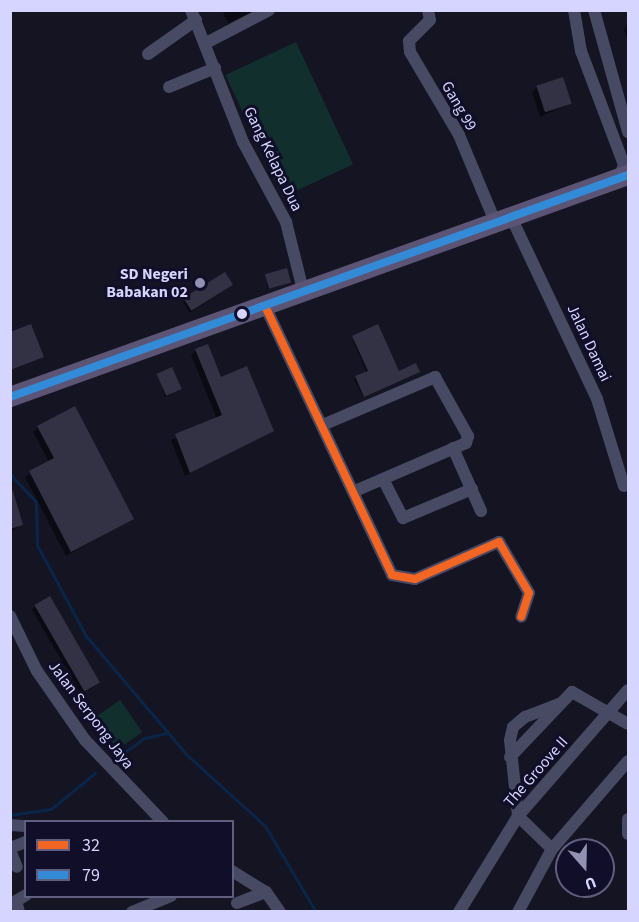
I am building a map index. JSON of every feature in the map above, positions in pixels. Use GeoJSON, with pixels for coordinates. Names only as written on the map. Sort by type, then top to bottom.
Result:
{"type":"FeatureCollection","features":[{"type":"Feature","properties":{"kind":"main road"},"geometry":{"type":"LineString","coordinates":[[10,398],[265,306],[303,290],[624,177]]}},
{"type":"Feature","properties":{"kind":"street"},"geometry":{"type":"LineString","coordinates":[[206,44],[269,10]]}},
{"type":"Feature","properties":{"kind":"street","name":"Gang 99"},"geometry":{"type":"LineString","coordinates":[[428,10],[430,20],[409,41],[410,52],[459,135],[504,221]]}},
{"type":"Feature","properties":{"kind":"street"},"geometry":{"type":"LineString","coordinates":[[574,10],[581,51],[624,165],[624,177]]}},
{"type":"Feature","properties":{"kind":"street"},"geometry":{"type":"LineString","coordinates":[[594,10],[628,132]]}},
{"type":"Feature","properties":{"kind":"street"},"geometry":{"type":"LineString","coordinates":[[148,54],[194,15]]}},
{"type":"Feature","properties":{"kind":"street","name":"Gang Kelapa Dua"},"geometry":{"type":"LineString","coordinates":[[194,15],[243,142],[285,222],[303,290]]}},
{"type":"Feature","properties":{"kind":"street"},"geometry":{"type":"LineString","coordinates":[[169,87],[215,68]]}},
{"type":"Feature","properties":{"kind":"street","name":"Jalan Damai"},"geometry":{"type":"LineString","coordinates":[[504,221],[597,399],[624,486]]}},
{"type":"Feature","properties":{"kind":"street"},"geometry":{"type":"LineString","coordinates":[[265,306],[324,424],[395,577],[415,579],[501,543],[530,598],[521,617]]}},
{"type":"Feature","properties":{"kind":"street"},"geometry":{"type":"LineString","coordinates":[[324,424],[438,378],[468,436],[453,448],[355,491]]}},
{"type":"Feature","properties":{"kind":"street"},"geometry":{"type":"LineString","coordinates":[[453,448],[481,511]]}},
{"type":"Feature","properties":{"kind":"street"},"geometry":{"type":"LineString","coordinates":[[384,479],[403,518],[472,489]]}},
{"type":"Feature","properties":{"kind":"street","name":"Jalan Serpong Jaya"},"geometry":{"type":"LineString","coordinates":[[10,616],[37,671],[85,740],[161,820]]}},
{"type":"Feature","properties":{"kind":"street","name":"The Groove II"},"geometry":{"type":"LineString","coordinates":[[459,912],[518,816],[628,690]]}},
{"type":"Feature","properties":{"kind":"street"},"geometry":{"type":"LineString","coordinates":[[510,757],[559,704],[576,691],[611,710],[628,724]]}},
{"type":"Feature","properties":{"kind":"street"},"geometry":{"type":"LineString","coordinates":[[552,849],[518,816],[510,757],[513,727],[559,704]]}},
{"type":"Feature","properties":{"kind":"street"},"geometry":{"type":"LineString","coordinates":[[518,912],[552,849],[628,761]]}},
{"type":"Feature","properties":{"kind":"street"},"geometry":{"type":"LineString","coordinates":[[628,819],[628,834]]}},
{"type":"Feature","properties":{"kind":"street"},"geometry":{"type":"LineString","coordinates":[[17,867],[10,849],[24,843]]}},
{"type":"Feature","properties":{"kind":"street"},"geometry":{"type":"LineString","coordinates":[[234,872],[266,892],[280,912]]}},
{"type":"Feature","properties":{"kind":"street"},"geometry":{"type":"LineString","coordinates":[[236,903],[266,892]]}},
{"type":"Feature","properties":{"kind":"street"},"geometry":{"type":"LineString","coordinates":[[19,912],[16,901],[24,895]]}},
{"type":"Feature","properties":{"kind":"street"},"geometry":{"type":"LineString","coordinates":[[132,912],[147,900],[163,898]]}},
{"type":"Feature","properties":{"kind":"green space"},"geometry":{"type":"Polygon","coordinates":[[[296,42],[353,164],[282,197],[225,75],[296,42]]]}},
{"type":"Feature","properties":{"kind":"green space"},"geometry":{"type":"Polygon","coordinates":[[[120,700],[142,732],[117,750],[95,718],[120,700]]]}},
{"type":"Feature","properties":{"kind":"building"},"geometry":{"type":"Polygon","coordinates":[[[563,77],[572,104],[545,112],[536,86],[563,77]]]}},
{"type":"Feature","properties":{"kind":"building"},"geometry":{"type":"Polygon","coordinates":[[[287,268],[291,282],[269,289],[265,274],[287,268]]]}},
{"type":"Feature","properties":{"kind":"building"},"geometry":{"type":"Polygon","coordinates":[[[225,272],[233,285],[191,311],[183,298],[225,272]]]}},
{"type":"Feature","properties":{"kind":"building"},"geometry":{"type":"Polygon","coordinates":[[[31,324],[44,357],[10,370],[10,332],[31,324]]]}},
{"type":"Feature","properties":{"kind":"building"},"geometry":{"type":"Polygon","coordinates":[[[378,324],[399,371],[416,363],[420,372],[364,397],[355,376],[368,371],[352,336],[378,324]]]}},
{"type":"Feature","properties":{"kind":"building"},"geometry":{"type":"Polygon","coordinates":[[[208,344],[221,377],[247,366],[274,431],[190,473],[175,434],[222,415],[195,349],[208,344]]]}},
{"type":"Feature","properties":{"kind":"building"},"geometry":{"type":"Polygon","coordinates":[[[172,367],[182,389],[166,396],[156,374],[172,367]]]}},
{"type":"Feature","properties":{"kind":"building"},"geometry":{"type":"Polygon","coordinates":[[[75,406],[134,519],[71,552],[29,471],[54,458],[37,426],[75,406]]]}},
{"type":"Feature","properties":{"kind":"building"},"geometry":{"type":"Polygon","coordinates":[[[13,491],[23,525],[10,529],[10,492],[13,491]]]}},
{"type":"Feature","properties":{"kind":"building"},"geometry":{"type":"Polygon","coordinates":[[[50,596],[100,683],[84,692],[34,605],[50,596]]]}},
{"type":"Feature","properties":{"kind":"waterway"},"geometry":{"type":"LineString","coordinates":[[10,474],[36,502],[37,545],[86,636],[187,755],[265,826],[316,912]]}},
{"type":"Feature","properties":{"kind":"waterway"},"geometry":{"type":"LineString","coordinates":[[118,757],[144,738],[168,733]]}},
{"type":"Feature","properties":{"kind":"waterway"},"geometry":{"type":"LineString","coordinates":[[10,815],[51,809],[95,773]]}},
{"type":"Feature","properties":{"kind":"transit line","name":"79"},"geometry":{"type":"LineString","coordinates":[[10,397],[628,175]]}},
{"type":"Feature","properties":{"kind":"transit line","name":"32"},"geometry":{"type":"LineString","coordinates":[[265,306],[392,575],[415,579],[499,542],[529,593],[521,617]]}},
{"type":"Feature","properties":{"kind":"place","name":"SD Negeri Babakan 02"},"geometry":{"type":"Point","coordinates":[200,283]}}]}
